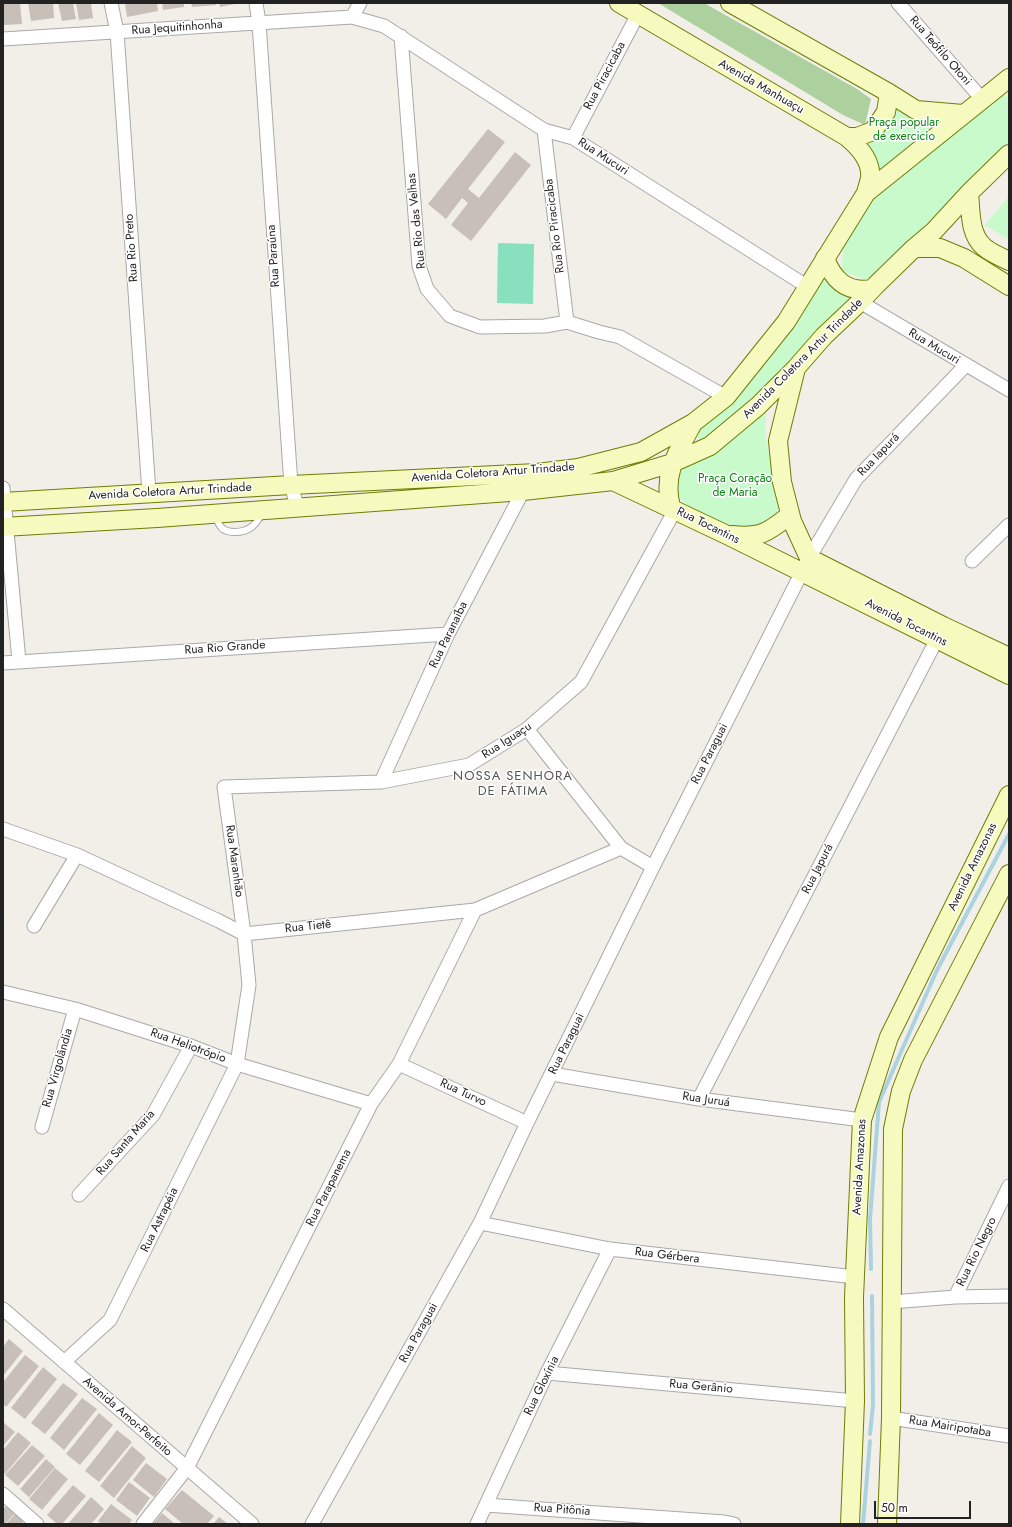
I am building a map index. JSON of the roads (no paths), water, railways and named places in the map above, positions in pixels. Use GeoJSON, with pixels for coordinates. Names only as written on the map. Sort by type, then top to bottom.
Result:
{"type":"FeatureCollection","features":[{"type":"Feature","properties":{"kind":"street","name":"Rua Rio Preto"},"geometry":{"type":"LineString","coordinates":[[111,3],[117,32],[149,493]]}},
{"type":"Feature","properties":{"kind":"street","name":"Rua Paraúna"},"geometry":{"type":"LineString","coordinates":[[256,3],[259,23],[291,485],[298,509]]}},
{"type":"Feature","properties":{"kind":"street"},"geometry":{"type":"LineString","coordinates":[[352,17],[360,3]]}},
{"type":"Feature","properties":{"kind":"street","name":"Avenida Manhuaçu"},"geometry":{"type":"LineString","coordinates":[[618,3],[847,137],[863,154],[868,164],[870,177],[866,194]]}},
{"type":"Feature","properties":{"kind":"street"},"geometry":{"type":"LineString","coordinates":[[730,3],[889,93],[916,110],[963,114]]}},
{"type":"Feature","properties":{"kind":"street","name":"Rua Teófilo Otoni"},"geometry":{"type":"LineString","coordinates":[[898,3],[982,99]]}},
{"type":"Feature","properties":{"kind":"street","name":"Rua Piracicaba"},"geometry":{"type":"LineString","coordinates":[[573,138],[638,14]]}},
{"type":"Feature","properties":{"kind":"street","name":"Rua Jequitinhonha"},"geometry":{"type":"LineString","coordinates":[[3,39],[352,17]]}},
{"type":"Feature","properties":{"kind":"street","name":"Rua Mucuri"},"geometry":{"type":"LineString","coordinates":[[352,17],[384,26],[401,36],[544,130],[573,138],[808,287]]}},
{"type":"Feature","properties":{"kind":"street","name":"Rua Rio das Velhas"},"geometry":{"type":"LineString","coordinates":[[401,36],[419,266],[427,289],[450,316],[480,327],[546,326],[567,322],[620,337],[726,396]]}},
{"type":"Feature","properties":{"kind":"street","name":"Avenida Coletora Artur Trindade"},"geometry":{"type":"LineString","coordinates":[[3,497],[149,493],[537,473],[578,468],[641,452],[693,422],[726,396],[786,322],[866,194],[963,114],[1006,83]]}},
{"type":"Feature","properties":{"kind":"street"},"geometry":{"type":"LineString","coordinates":[[847,137],[857,137],[873,132],[886,112],[889,93]]}},
{"type":"Feature","properties":{"kind":"street","name":"Rua Rio Piracicaba"},"geometry":{"type":"LineString","coordinates":[[544,130],[567,322]]}},
{"type":"Feature","properties":{"kind":"street","name":"Avenida Coletora Artur Trindade"},"geometry":{"type":"LineString","coordinates":[[4,527],[298,509],[523,491],[613,481],[672,463],[710,446],[758,406],[796,368],[824,336],[914,248],[934,231],[1009,154]]}},
{"type":"Feature","properties":{"kind":"street"},"geometry":{"type":"LineString","coordinates":[[970,193],[972,225],[977,238],[984,247],[1009,261]]}},
{"type":"Feature","properties":{"kind":"street"},"geometry":{"type":"LineString","coordinates":[[914,248],[940,248],[964,258],[1009,286]]}},
{"type":"Feature","properties":{"kind":"street"},"geometry":{"type":"LineString","coordinates":[[825,258],[828,268],[840,282],[852,289],[872,289]]}},
{"type":"Feature","properties":{"kind":"street","name":"Rua Mucuri"},"geometry":{"type":"LineString","coordinates":[[860,302],[1009,390]]}},
{"type":"Feature","properties":{"kind":"street","name":"Rua Iapurá"},"geometry":{"type":"LineString","coordinates":[[806,565],[856,479],[966,365]]}},
{"type":"Feature","properties":{"kind":"street"},"geometry":{"type":"LineString","coordinates":[[796,368],[778,441],[782,482],[790,515],[806,565]]}},
{"type":"Feature","properties":{"kind":"street"},"geometry":{"type":"LineString","coordinates":[[673,509],[667,494],[672,463],[693,422]]}},
{"type":"Feature","properties":{"kind":"street","name":"Rua Tocantins"},"geometry":{"type":"LineString","coordinates":[[613,481],[727,534],[806,565]]}},
{"type":"Feature","properties":{"kind":"street","name":"Rua Paranaíba"},"geometry":{"type":"LineString","coordinates":[[381,782],[448,634],[523,491]]}},
{"type":"Feature","properties":{"kind":"street"},"geometry":{"type":"LineString","coordinates":[[3,497],[4,527],[19,661]]}},
{"type":"Feature","properties":{"kind":"street","name":"Rua Iguaçu"},"geometry":{"type":"LineString","coordinates":[[224,787],[381,782],[469,765],[527,729],[581,682],[673,509]]}},
{"type":"Feature","properties":{"kind":"street"},"geometry":{"type":"LineString","coordinates":[[727,534],[754,536],[764,533],[790,515]]}},
{"type":"Feature","properties":{"kind":"street"},"geometry":{"type":"LineString","coordinates":[[972,561],[1009,525]]}},
{"type":"Feature","properties":{"kind":"street","name":"Avenida Tocantins"},"geometry":{"type":"LineString","coordinates":[[806,565],[937,639],[1009,675]]}},
{"type":"Feature","properties":{"kind":"street","name":"Avenida Tocantins"},"geometry":{"type":"LineString","coordinates":[[806,565],[1009,657]]}},
{"type":"Feature","properties":{"kind":"street","name":"Rua Paraguai"},"geometry":{"type":"LineString","coordinates":[[312,1524],[480,1223],[527,1123],[653,867],[806,565]]}},
{"type":"Feature","properties":{"kind":"street","name":"Rua Rio Grande"},"geometry":{"type":"LineString","coordinates":[[3,663],[448,634]]}},
{"type":"Feature","properties":{"kind":"street","name":"Rua Japurá"},"geometry":{"type":"LineString","coordinates":[[699,1100],[937,639]]}},
{"type":"Feature","properties":{"kind":"street"},"geometry":{"type":"LineString","coordinates":[[527,729],[622,848],[653,867]]}},
{"type":"Feature","properties":{"kind":"street","name":"Rua Maranhão"},"geometry":{"type":"LineString","coordinates":[[224,787],[244,934],[249,985],[237,1064]]}},
{"type":"Feature","properties":{"kind":"street","name":"Avenida Amazonas"},"geometry":{"type":"LineString","coordinates":[[850,1524],[855,1400],[854,1277],[862,1120],[889,1037],[1009,795]]}},
{"type":"Feature","properties":{"kind":"street"},"geometry":{"type":"LineString","coordinates":[[3,829],[77,855],[244,934]]}},
{"type":"Feature","properties":{"kind":"street","name":"Rua Tietê"},"geometry":{"type":"LineString","coordinates":[[244,934],[475,910],[622,848]]}},
{"type":"Feature","properties":{"kind":"street"},"geometry":{"type":"LineString","coordinates":[[34,926],[77,855]]}},
{"type":"Feature","properties":{"kind":"street"},"geometry":{"type":"LineString","coordinates":[[887,1524],[891,1418],[893,1129],[901,1091],[913,1060],[1009,874]]}},
{"type":"Feature","properties":{"kind":"street","name":"Rua Parapanema"},"geometry":{"type":"LineString","coordinates":[[143,1524],[187,1468],[371,1104],[399,1064],[475,910]]}},
{"type":"Feature","properties":{"kind":"street","name":"Rua Heliotrópio"},"geometry":{"type":"LineString","coordinates":[[3,992],[75,1009],[191,1046],[237,1064],[371,1104]]}},
{"type":"Feature","properties":{"kind":"street","name":"Rua Virgolândia"},"geometry":{"type":"LineString","coordinates":[[42,1127],[75,1009]]}},
{"type":"Feature","properties":{"kind":"street","name":"Rua Santa Maria"},"geometry":{"type":"LineString","coordinates":[[80,1195],[153,1115],[191,1046]]}},
{"type":"Feature","properties":{"kind":"street","name":"Rua Astrapéia"},"geometry":{"type":"LineString","coordinates":[[64,1362],[110,1320],[237,1064]]}},
{"type":"Feature","properties":{"kind":"street","name":"Rua Turvo"},"geometry":{"type":"LineString","coordinates":[[399,1064],[527,1123]]}},
{"type":"Feature","properties":{"kind":"street","name":"Rua Juruá"},"geometry":{"type":"LineString","coordinates":[[552,1074],[699,1100],[862,1120]]}},
{"type":"Feature","properties":{"kind":"street","name":"Rua Rio Negro"},"geometry":{"type":"LineString","coordinates":[[956,1297],[1009,1186]]}},
{"type":"Feature","properties":{"kind":"street","name":"Rua Gérbera"},"geometry":{"type":"LineString","coordinates":[[480,1223],[610,1249],[854,1277]]}},
{"type":"Feature","properties":{"kind":"street","name":"Rua Gloxínia"},"geometry":{"type":"LineString","coordinates":[[477,1524],[547,1373],[610,1249]]}},
{"type":"Feature","properties":{"kind":"street"},"geometry":{"type":"LineString","coordinates":[[891,1302],[956,1297],[1009,1296]]}},
{"type":"Feature","properties":{"kind":"street","name":"Avenida Amor-Perfeito"},"geometry":{"type":"LineString","coordinates":[[3,1309],[252,1524]]}},
{"type":"Feature","properties":{"kind":"street","name":"Rua Gerânio"},"geometry":{"type":"LineString","coordinates":[[547,1373],[855,1400]]}},
{"type":"Feature","properties":{"kind":"street","name":"Rua Mairipotaba"},"geometry":{"type":"LineString","coordinates":[[891,1418],[1009,1436]]}},
{"type":"Feature","properties":{"kind":"street"},"geometry":{"type":"LineString","coordinates":[[3,1494],[37,1524]]}},
{"type":"Feature","properties":{"kind":"street","name":"Rua Pitônia"},"geometry":{"type":"LineString","coordinates":[[486,1505],[724,1522],[734,1524]]}},
{"type":"Feature","properties":{"kind":"waterway"},"geometry":{"type":"LineString","coordinates":[[871,1269],[870,1219],[879,1102],[937,970],[1009,834]]}},
{"type":"Feature","properties":{"kind":"waterway"},"geometry":{"type":"LineString","coordinates":[[870,1434],[873,1405],[872,1296]]}},
{"type":"Feature","properties":{"kind":"waterway"},"geometry":{"type":"LineString","coordinates":[[863,1524],[870,1441]]}},
{"type":"Feature","properties":{"kind":"district","name":"NOSSA SENHORA DE FÁTIMA"},"geometry":{"type":"Point","coordinates":[513,784]}},
{"type":"Feature","properties":{"kind":"park label","name":"Praça popular de exercicio"},"geometry":{"type":"Point","coordinates":[904,130]}},
{"type":"Feature","properties":{"kind":"park label","name":"Praça Coração de Maria"},"geometry":{"type":"Point","coordinates":[735,486]}}]}
